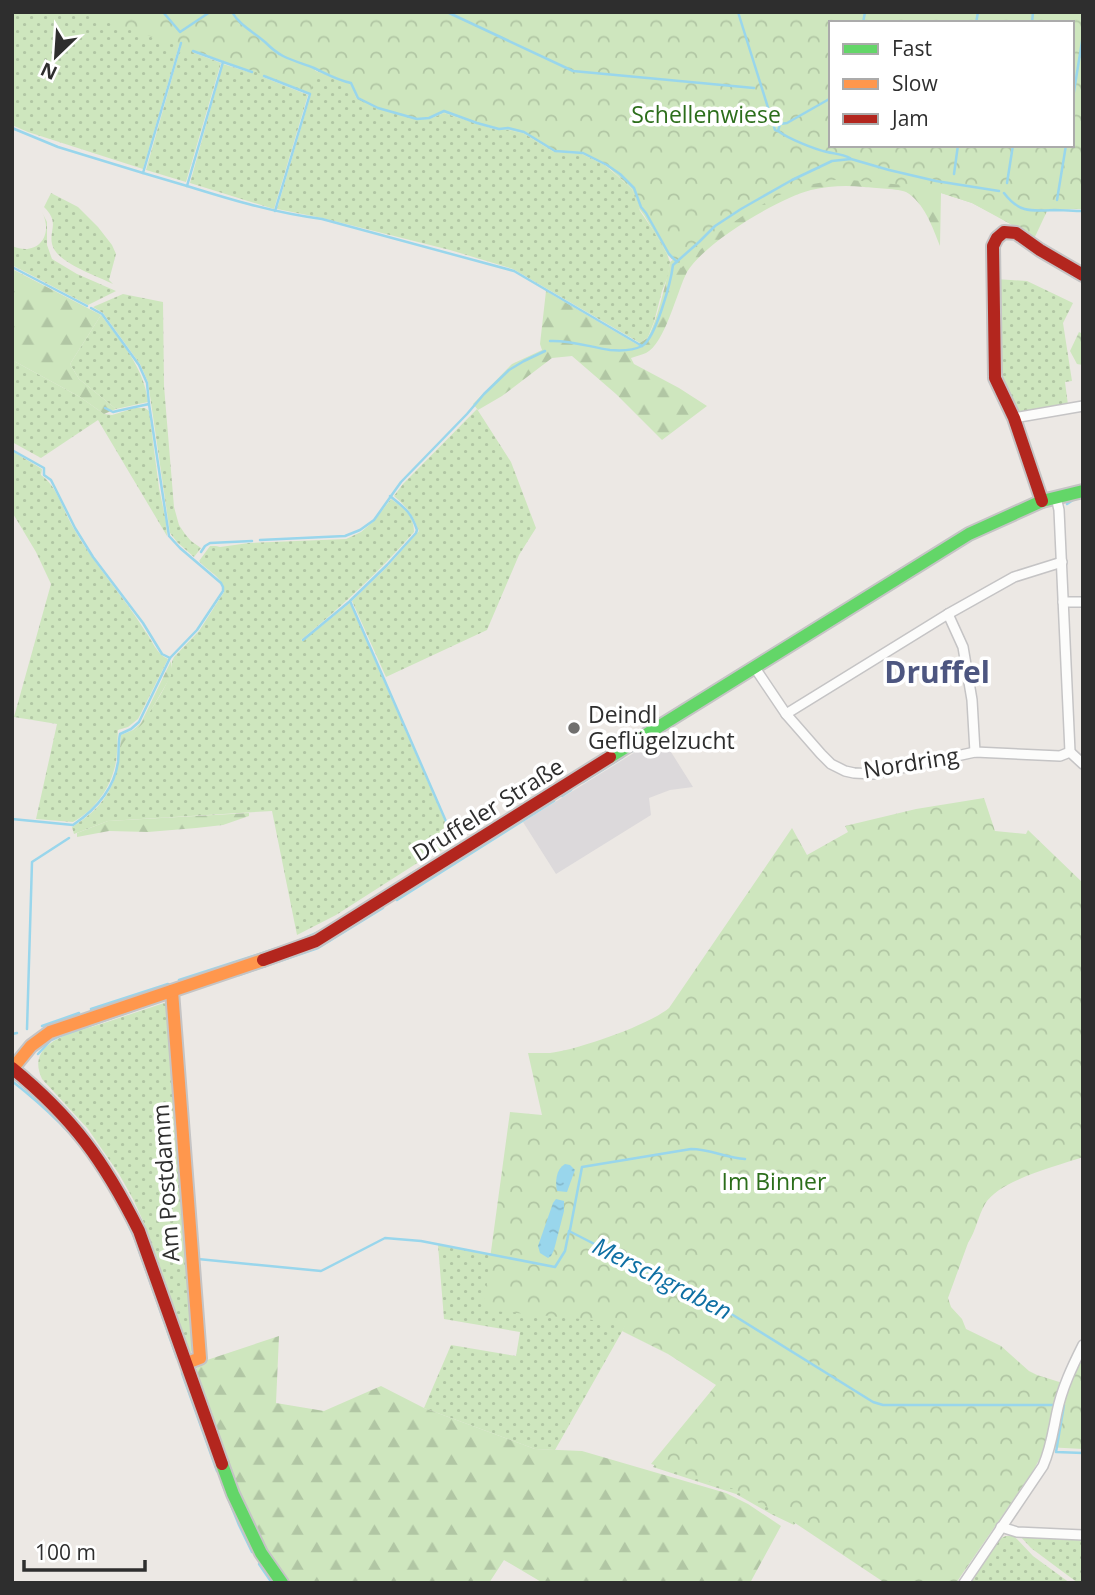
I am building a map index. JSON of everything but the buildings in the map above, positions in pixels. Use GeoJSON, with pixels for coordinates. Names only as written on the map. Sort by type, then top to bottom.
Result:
{"type":"FeatureCollection","features":[{"type":"Feature","properties":{"kind":"street"},"geometry":{"type":"LineString","coordinates":[[1042,501],[1014,418],[995,378],[993,246],[1004,232],[1016,233],[1083,275]]}},
{"type":"Feature","properties":{"kind":"street"},"geometry":{"type":"LineString","coordinates":[[1014,418],[1083,406]]}},
{"type":"Feature","properties":{"kind":"street","name":"Druffeler Straße"},"geometry":{"type":"LineString","coordinates":[[13,1068],[31,1046],[50,1032],[316,941],[969,534],[1042,501],[1083,491]]}},
{"type":"Feature","properties":{"kind":"street"},"geometry":{"type":"LineString","coordinates":[[1056,497],[1062,562],[1070,752],[1083,764]]}},
{"type":"Feature","properties":{"kind":"street"},"geometry":{"type":"LineString","coordinates":[[786,714],[948,614],[1014,577],[1062,562]]}},
{"type":"Feature","properties":{"kind":"street"},"geometry":{"type":"LineString","coordinates":[[1063,602],[1083,602]]}},
{"type":"Feature","properties":{"kind":"street","name":"Nordring"},"geometry":{"type":"LineString","coordinates":[[948,614],[963,647],[972,699],[975,752]]}},
{"type":"Feature","properties":{"kind":"street","name":"Nordring"},"geometry":{"type":"LineString","coordinates":[[755,668],[786,714],[831,764],[854,773],[874,774],[975,752],[1060,756],[1070,752]]}},
{"type":"Feature","properties":{"kind":"street","name":"Am Postdamm"},"geometry":{"type":"LineString","coordinates":[[172,990],[200,1358],[187,1363]]}},
{"type":"Feature","properties":{"kind":"street","name":"Am Postdamm"},"geometry":{"type":"LineString","coordinates":[[13,1068],[60,1110],[82,1134],[112,1178],[139,1231],[233,1494],[261,1553],[282,1583]]}},
{"type":"Feature","properties":{"kind":"street"},"geometry":{"type":"LineString","coordinates":[[964,1583],[1043,1466],[1067,1377],[1083,1345]]}},
{"type":"Feature","properties":{"kind":"street"},"geometry":{"type":"LineString","coordinates":[[1001,1527],[1017,1532],[1083,1535]]}},
{"type":"Feature","properties":{"kind":"shaded area"},"geometry":{"type":"Polygon","coordinates":[[[661,736],[693,787],[670,790],[649,798],[651,815],[556,874],[523,822],[661,736]]]}},
{"type":"Feature","properties":{"kind":"green space"},"geometry":{"type":"Polygon","coordinates":[[[12,12],[161,12],[350,84],[357,99],[429,119],[444,113],[497,130],[523,133],[554,152],[582,154],[605,165],[632,189],[640,211],[670,262],[648,337],[640,343],[513,269],[450,250],[277,209],[311,94],[264,75],[263,77],[308,95],[274,209],[190,183],[223,64],[253,72],[193,50],[192,52],[221,63],[186,182],[146,170],[182,43],[180,42],[143,169],[12,125],[12,12]]]}},
{"type":"Feature","properties":{"kind":"green space","name":"Schellenwiese"},"geometry":{"type":"Polygon","coordinates":[[[76,12],[1083,12],[1083,209],[1048,209],[1033,241],[1014,226],[972,203],[941,193],[914,186],[840,179],[787,191],[747,213],[719,232],[681,268],[667,254],[638,207],[632,189],[606,165],[582,154],[554,152],[523,133],[497,130],[444,113],[417,120],[377,109],[357,99],[349,84],[315,70],[311,93],[76,12]]]}},
{"type":"Feature","properties":{"kind":"green space"},"geometry":{"type":"Polygon","coordinates":[[[774,132],[998,192],[1014,226],[972,203],[941,193],[940,246],[923,209],[906,192],[844,186],[811,190],[780,202],[743,223],[696,260],[687,272],[659,339],[646,353],[631,358],[634,364],[707,406],[662,440],[616,394],[572,356],[552,358],[502,396],[478,410],[473,404],[512,364],[542,350],[540,344],[546,291],[638,345],[650,333],[670,262],[681,254],[774,132]]]}},
{"type":"Feature","properties":{"kind":"green space"},"geometry":{"type":"Polygon","coordinates":[[[51,193],[78,207],[112,245],[116,254],[109,280],[113,284],[69,263],[55,251],[51,239],[52,217],[44,207],[51,193]]]}},
{"type":"Feature","properties":{"kind":"green space"},"geometry":{"type":"Polygon","coordinates":[[[42,212],[47,222],[47,245],[52,259],[77,274],[116,291],[88,305],[12,265],[12,246],[29,249],[41,242],[45,236],[42,212]]]}},
{"type":"Feature","properties":{"kind":"green space"},"geometry":{"type":"Polygon","coordinates":[[[12,269],[101,315],[70,364],[79,379],[116,409],[104,414],[80,397],[12,360],[12,269]]]}},
{"type":"Feature","properties":{"kind":"green space"},"geometry":{"type":"Polygon","coordinates":[[[996,279],[1027,281],[1073,303],[1063,323],[1072,381],[1065,382],[1068,405],[1021,414],[1016,411],[1000,372],[996,279]]]}},
{"type":"Feature","properties":{"kind":"green space"},"geometry":{"type":"Polygon","coordinates":[[[123,294],[163,302],[164,386],[174,507],[179,525],[191,541],[201,548],[194,557],[170,533],[148,382],[140,364],[103,313],[93,307],[123,294]]]}},
{"type":"Feature","properties":{"kind":"green space"},"geometry":{"type":"Polygon","coordinates":[[[101,315],[137,366],[148,402],[116,409],[79,379],[70,364],[101,315]]]}},
{"type":"Feature","properties":{"kind":"green space"},"geometry":{"type":"Polygon","coordinates":[[[1079,332],[1083,334],[1083,365],[1077,364],[1070,351],[1079,332]]]}},
{"type":"Feature","properties":{"kind":"green space"},"geometry":{"type":"Polygon","coordinates":[[[12,360],[80,397],[104,414],[112,415],[135,408],[149,411],[167,536],[98,420],[41,458],[12,442],[12,360]]]}},
{"type":"Feature","properties":{"kind":"green space"},"geometry":{"type":"Polygon","coordinates":[[[477,409],[511,462],[536,528],[519,555],[487,630],[386,677],[352,601],[419,531],[409,512],[394,496],[477,409]]]}},
{"type":"Feature","properties":{"kind":"green space"},"geometry":{"type":"Polygon","coordinates":[[[12,451],[42,469],[41,475],[56,493],[70,522],[99,568],[158,651],[168,659],[138,719],[128,727],[118,730],[115,765],[103,793],[87,813],[73,822],[36,819],[57,724],[14,717],[51,584],[12,512],[12,451]]]}},
{"type":"Feature","properties":{"kind":"green space"},"geometry":{"type":"Polygon","coordinates":[[[391,499],[407,513],[414,532],[360,588],[301,640],[350,603],[453,845],[425,858],[336,915],[297,935],[272,811],[108,821],[74,834],[72,827],[95,810],[111,787],[122,743],[139,727],[160,696],[169,678],[174,657],[199,631],[224,592],[219,579],[199,561],[210,546],[346,539],[361,532],[374,521],[391,499]]]}},
{"type":"Feature","properties":{"kind":"green space"},"geometry":{"type":"Polygon","coordinates":[[[171,661],[171,676],[144,722],[120,749],[121,735],[141,723],[171,661]]]}},
{"type":"Feature","properties":{"kind":"green space","name":"Im Binner"},"geometry":{"type":"Polygon","coordinates":[[[984,798],[995,831],[1026,834],[1028,830],[1083,883],[1083,1157],[1015,1181],[992,1195],[985,1204],[968,1243],[948,1298],[966,1329],[1001,1346],[1037,1375],[1069,1385],[1083,1354],[1083,1449],[1046,1447],[1033,1471],[956,1583],[885,1583],[789,1519],[734,1489],[651,1464],[716,1385],[668,1354],[622,1331],[626,1323],[483,1310],[510,1112],[542,1115],[528,1053],[562,1051],[594,1042],[646,1022],[669,1008],[792,828],[807,855],[848,832],[845,826],[916,809],[984,798]]]}},
{"type":"Feature","properties":{"kind":"green space"},"geometry":{"type":"Polygon","coordinates":[[[249,813],[249,816],[223,825],[148,832],[109,831],[77,837],[77,833],[108,821],[249,813]]]}},
{"type":"Feature","properties":{"kind":"green space"},"geometry":{"type":"Polygon","coordinates":[[[164,1003],[170,1008],[181,1157],[179,1162],[196,1346],[190,1353],[133,1199],[88,1129],[42,1079],[38,1067],[42,1052],[57,1039],[164,1003]]]}},
{"type":"Feature","properties":{"kind":"green space"},"geometry":{"type":"Polygon","coordinates":[[[438,1245],[533,1263],[877,1408],[794,1525],[736,1494],[653,1467],[725,1374],[628,1321],[555,1450],[535,1449],[424,1408],[451,1345],[516,1356],[520,1332],[444,1319],[438,1245]]]}},
{"type":"Feature","properties":{"kind":"green space"},"geometry":{"type":"Polygon","coordinates":[[[279,1336],[276,1403],[324,1411],[381,1386],[424,1408],[535,1449],[582,1451],[726,1493],[781,1526],[750,1583],[543,1583],[504,1560],[489,1583],[290,1583],[266,1550],[251,1521],[196,1370],[201,1362],[279,1336]]]}},
{"type":"Feature","properties":{"kind":"green space"},"geometry":{"type":"Polygon","coordinates":[[[1019,1535],[1083,1537],[1083,1583],[1078,1583],[1031,1548],[1019,1535]]]}},
{"type":"Feature","properties":{"kind":"green space"},"geometry":{"type":"Polygon","coordinates":[[[1014,1536],[1033,1556],[1070,1583],[968,1583],[996,1540],[1014,1536]]]}},
{"type":"Feature","properties":{"kind":"water"},"geometry":{"type":"Polygon","coordinates":[[[565,1164],[575,1170],[567,1192],[557,1191],[557,1176],[565,1164]]]}},
{"type":"Feature","properties":{"kind":"water"},"geometry":{"type":"Polygon","coordinates":[[[556,1199],[564,1201],[564,1211],[554,1250],[548,1258],[540,1253],[538,1246],[556,1199]]]}},
{"type":"Feature","properties":{"kind":"waterway"},"geometry":{"type":"LineString","coordinates":[[163,12],[180,32],[210,12]]}},
{"type":"Feature","properties":{"kind":"waterway"},"geometry":{"type":"LineString","coordinates":[[232,12],[243,25],[278,53],[351,83],[358,98],[378,108],[417,119],[429,118],[444,111],[499,129],[524,132],[555,151],[583,153],[607,165],[634,188],[641,207],[669,254],[677,262]]}},
{"type":"Feature","properties":{"kind":"waterway"},"geometry":{"type":"LineString","coordinates":[[447,12],[573,71],[754,88]]}},
{"type":"Feature","properties":{"kind":"waterway"},"geometry":{"type":"LineString","coordinates":[[738,12],[777,131]]}},
{"type":"Feature","properties":{"kind":"waterway"},"geometry":{"type":"LineString","coordinates":[[863,21],[865,12]]}},
{"type":"Feature","properties":{"kind":"waterway"},"geometry":{"type":"LineString","coordinates":[[976,21],[978,12]]}},
{"type":"Feature","properties":{"kind":"waterway"},"geometry":{"type":"LineString","coordinates":[[1032,21],[1033,12]]}},
{"type":"Feature","properties":{"kind":"waterway"},"geometry":{"type":"LineString","coordinates":[[1074,91],[1083,35]]}},
{"type":"Feature","properties":{"kind":"waterway"},"geometry":{"type":"LineString","coordinates":[[181,43],[143,173],[187,186]]}},
{"type":"Feature","properties":{"kind":"waterway"},"geometry":{"type":"LineString","coordinates":[[193,51],[223,62],[187,186],[514,271],[642,346]]}},
{"type":"Feature","properties":{"kind":"waterway"},"geometry":{"type":"LineString","coordinates":[[223,62],[252,72]]}},
{"type":"Feature","properties":{"kind":"waterway"},"geometry":{"type":"LineString","coordinates":[[264,76],[310,94],[275,211]]}},
{"type":"Feature","properties":{"kind":"waterway"},"geometry":{"type":"LineString","coordinates":[[829,99],[787,123],[780,124],[778,131],[809,146],[850,158]]}},
{"type":"Feature","properties":{"kind":"waterway"},"geometry":{"type":"LineString","coordinates":[[12,128],[58,147],[143,173]]}},
{"type":"Feature","properties":{"kind":"waterway"},"geometry":{"type":"LineString","coordinates":[[954,174],[958,147]]}},
{"type":"Feature","properties":{"kind":"waterway"},"geometry":{"type":"LineString","coordinates":[[1007,183],[1013,147]]}},
{"type":"Feature","properties":{"kind":"waterway"},"geometry":{"type":"LineString","coordinates":[[1057,200],[1066,147]]}},
{"type":"Feature","properties":{"kind":"waterway"},"geometry":{"type":"LineString","coordinates":[[550,341],[614,350],[630,350],[642,346],[657,321],[673,265],[715,226],[792,180],[832,161],[851,159],[936,181],[999,191]]}},
{"type":"Feature","properties":{"kind":"waterway"},"geometry":{"type":"LineString","coordinates":[[1004,193],[1015,204],[1026,209],[1083,211]]}},
{"type":"Feature","properties":{"kind":"waterway"},"geometry":{"type":"LineString","coordinates":[[12,267],[87,306]]}},
{"type":"Feature","properties":{"kind":"waterway"},"geometry":{"type":"LineString","coordinates":[[91,308],[102,314],[139,365],[147,383],[149,404]]}},
{"type":"Feature","properties":{"kind":"waterway"},"geometry":{"type":"LineString","coordinates":[[260,540],[345,536],[360,530],[374,520],[401,482],[484,394],[509,370],[545,351]]}},
{"type":"Feature","properties":{"kind":"waterway"},"geometry":{"type":"LineString","coordinates":[[12,819],[73,825],[96,806],[108,790],[116,772],[120,734],[139,722],[170,658],[197,630],[223,591],[221,583],[169,536],[149,404],[113,412],[105,408]]}},
{"type":"Feature","properties":{"kind":"waterway"},"geometry":{"type":"LineString","coordinates":[[12,450],[44,468],[44,475],[51,480],[93,557],[143,623],[162,654],[170,658]]}},
{"type":"Feature","properties":{"kind":"waterway"},"geometry":{"type":"LineString","coordinates":[[390,496],[410,514],[416,533],[350,601],[455,842]]}},
{"type":"Feature","properties":{"kind":"waterway"},"geometry":{"type":"LineString","coordinates":[[1067,504],[1076,498]]}},
{"type":"Feature","properties":{"kind":"waterway"},"geometry":{"type":"LineString","coordinates":[[201,552],[210,543],[252,541]]}},
{"type":"Feature","properties":{"kind":"waterway"},"geometry":{"type":"LineString","coordinates":[[303,640],[349,602]]}},
{"type":"Feature","properties":{"kind":"waterway"},"geometry":{"type":"LineString","coordinates":[[633,751],[660,734]]}},
{"type":"Feature","properties":{"kind":"waterway"},"geometry":{"type":"LineString","coordinates":[[583,782],[623,757]]}},
{"type":"Feature","properties":{"kind":"waterway"},"geometry":{"type":"LineString","coordinates":[[562,796],[571,790]]}},
{"type":"Feature","properties":{"kind":"waterway"},"geometry":{"type":"LineString","coordinates":[[397,900],[554,801]]}},
{"type":"Feature","properties":{"kind":"waterway"},"geometry":{"type":"LineString","coordinates":[[27,1029],[32,862],[69,838]]}},
{"type":"Feature","properties":{"kind":"waterway"},"geometry":{"type":"LineString","coordinates":[[409,875],[432,861]]}},
{"type":"Feature","properties":{"kind":"waterway"},"geometry":{"type":"LineString","coordinates":[[368,901],[380,894]]}},
{"type":"Feature","properties":{"kind":"waterway"},"geometry":{"type":"LineString","coordinates":[[239,975],[318,948],[383,908]]}},
{"type":"Feature","properties":{"kind":"waterway"},"geometry":{"type":"LineString","coordinates":[[298,941],[321,931]]}},
{"type":"Feature","properties":{"kind":"waterway"},"geometry":{"type":"LineString","coordinates":[[179,980],[287,945]]}},
{"type":"Feature","properties":{"kind":"waterway"},"geometry":{"type":"LineString","coordinates":[[91,1009],[168,984]]}},
{"type":"Feature","properties":{"kind":"waterway"},"geometry":{"type":"LineString","coordinates":[[38,1054],[51,1040],[60,1036],[163,1000]]}},
{"type":"Feature","properties":{"kind":"waterway"},"geometry":{"type":"LineString","coordinates":[[42,1026],[79,1013]]}},
{"type":"Feature","properties":{"kind":"waterway"},"geometry":{"type":"LineString","coordinates":[[12,1034],[17,1033]]}},
{"type":"Feature","properties":{"kind":"waterway"},"geometry":{"type":"LineString","coordinates":[[12,1081],[57,1120],[96,1165]]}},
{"type":"Feature","properties":{"kind":"waterway"},"geometry":{"type":"LineString","coordinates":[[570,1230],[582,1167],[691,1149],[745,1159]]}},
{"type":"Feature","properties":{"kind":"waterway"},"geometry":{"type":"LineString","coordinates":[[124,1215],[177,1358]]}},
{"type":"Feature","properties":{"kind":"waterway","name":"Merschgraben"},"geometry":{"type":"LineString","coordinates":[[198,1259],[321,1271],[385,1238],[421,1241],[555,1267],[565,1251],[569,1231],[733,1315],[873,1402],[883,1405],[1064,1405],[1056,1452],[1083,1453]]}},
{"type":"Feature","properties":{"kind":"waterway"},"geometry":{"type":"LineString","coordinates":[[182,1373],[217,1471]]}},
{"type":"Feature","properties":{"kind":"waterway"},"geometry":{"type":"LineString","coordinates":[[222,1483],[252,1552]]}},
{"type":"Feature","properties":{"kind":"waterway"},"geometry":{"type":"LineString","coordinates":[[259,1564],[272,1583]]}},
{"type":"Feature","properties":{"kind":"traffic: fast"},"geometry":{"type":"LineString","coordinates":[[610,757],[969,534],[1042,501],[1083,491]]}},
{"type":"Feature","properties":{"kind":"traffic: fast"},"geometry":{"type":"LineString","coordinates":[[222,1464],[261,1553],[282,1583]]}},
{"type":"Feature","properties":{"kind":"traffic: slow"},"geometry":{"type":"LineString","coordinates":[[13,1068],[31,1046],[50,1032],[263,960]]}},
{"type":"Feature","properties":{"kind":"traffic: slow"},"geometry":{"type":"LineString","coordinates":[[172,991],[200,1358],[187,1363]]}},
{"type":"Feature","properties":{"kind":"traffic: jam"},"geometry":{"type":"LineString","coordinates":[[1042,501],[1014,418],[995,378],[993,246],[1004,232],[1016,233],[1083,275]]}},
{"type":"Feature","properties":{"kind":"traffic: jam"},"geometry":{"type":"LineString","coordinates":[[263,960],[316,941],[610,757]]}},
{"type":"Feature","properties":{"kind":"traffic: jam"},"geometry":{"type":"LineString","coordinates":[[12,1068],[70,1123],[100,1162],[126,1206],[139,1231],[222,1464]]}},
{"type":"Feature","properties":{"kind":"place","name":"Deindl Geflügelzucht"},"geometry":{"type":"Point","coordinates":[574,728]}},
{"type":"Feature","properties":{"kind":"district","name":"Druffel"},"geometry":{"type":"Point","coordinates":[937,673]}}]}
